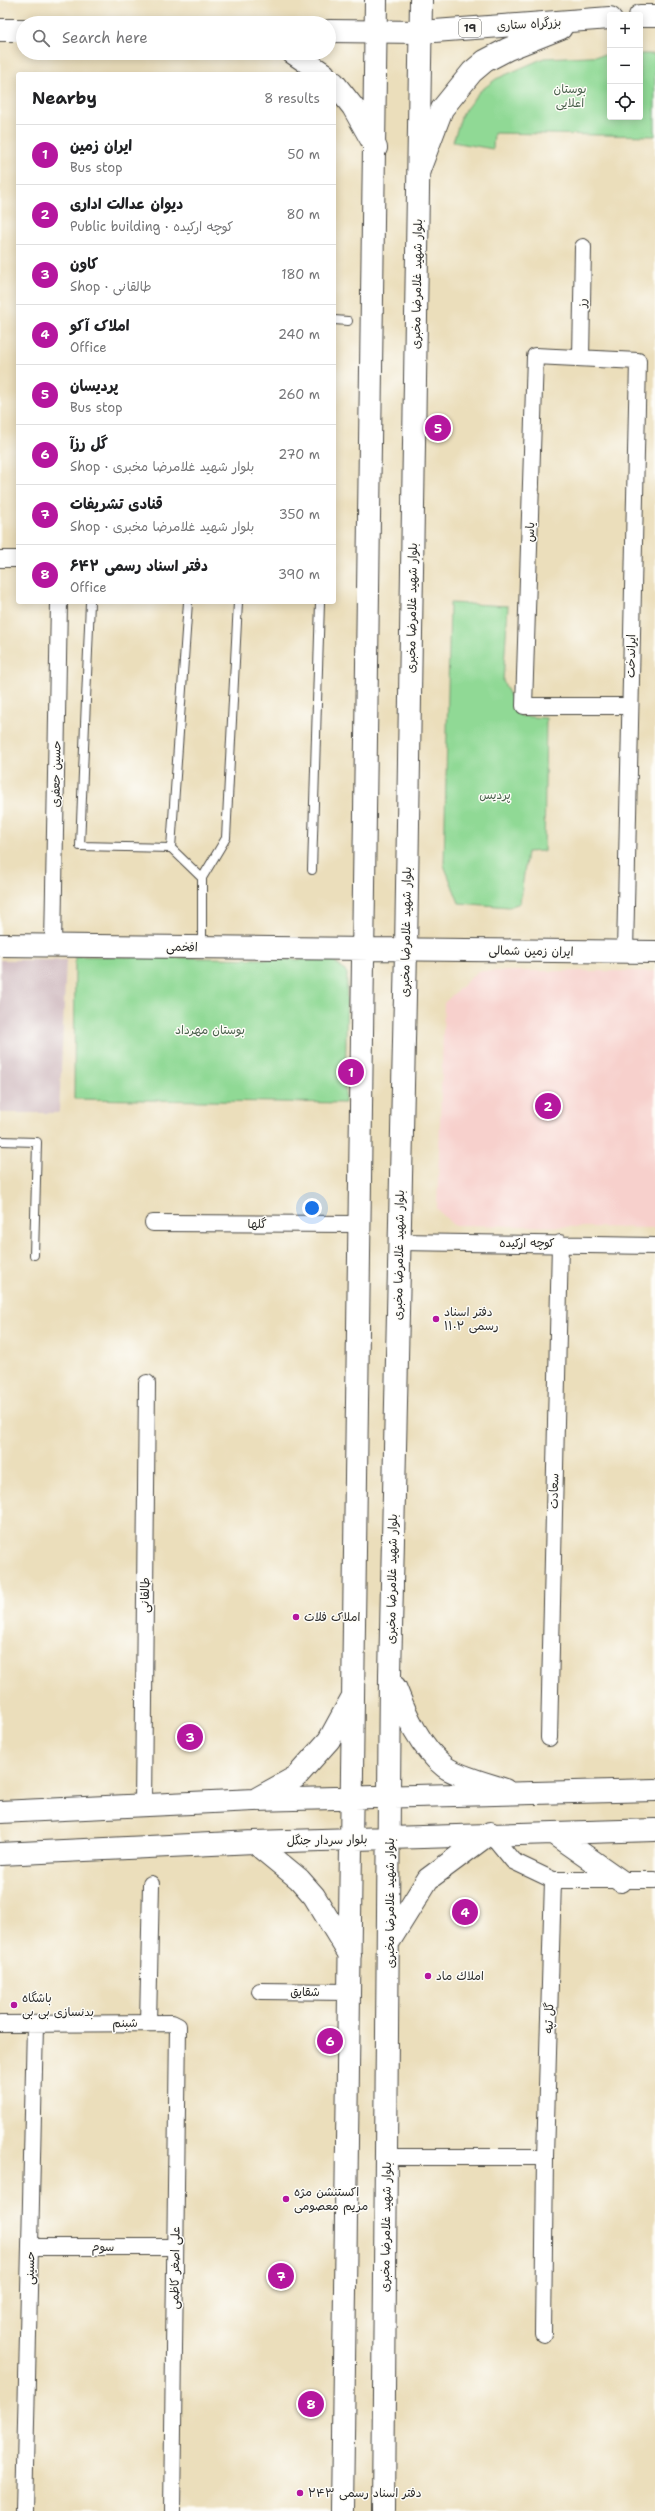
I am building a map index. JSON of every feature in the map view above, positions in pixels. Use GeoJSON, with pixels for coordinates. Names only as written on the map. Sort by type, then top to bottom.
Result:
{"type":"FeatureCollection","features":[{"type":"Feature","properties":{"kind":"main road"},"geometry":{"type":"LineString","coordinates":[[342,2511],[376,148],[376,0]]}},
{"type":"Feature","properties":{"kind":"main road","name":"بلوار شهید غلامرضا مخبری"},"geometry":{"type":"LineString","coordinates":[[383,2511],[390,1940],[390,1675],[406,950],[421,0]]}},
{"type":"Feature","properties":{"kind":"main road"},"geometry":{"type":"LineString","coordinates":[[643,16],[655,16]]}},
{"type":"Feature","properties":{"kind":"main road","name":"بزرگراه ستاری"},"geometry":{"type":"LineString","coordinates":[[336,31],[421,32],[607,18]]}},
{"type":"Feature","properties":{"kind":"main road"},"geometry":{"type":"LineString","coordinates":[[419,170],[442,109],[472,72],[485,61],[508,49],[586,19]]}},
{"type":"Feature","properties":{"kind":"main road"},"geometry":{"type":"LineString","coordinates":[[0,30],[16,30]]}},
{"type":"Feature","properties":{"kind":"main road"},"geometry":{"type":"LineString","coordinates":[[303,60],[321,72]]}},
{"type":"Feature","properties":{"kind":"main road"},"geometry":{"type":"LineString","coordinates":[[336,86],[353,107],[376,148]]}},
{"type":"Feature","properties":{"kind":"main road","name":"افخمی"},"geometry":{"type":"LineString","coordinates":[[0,945],[406,950]]}},
{"type":"Feature","properties":{"kind":"main road","name":"ایران زمین شمالی"},"geometry":{"type":"LineString","coordinates":[[406,950],[655,952]]}},
{"type":"Feature","properties":{"kind":"main road"},"geometry":{"type":"LineString","coordinates":[[390,1675],[405,1714],[422,1741],[445,1767],[515,1794]]}},
{"type":"Feature","properties":{"kind":"main road"},"geometry":{"type":"LineString","coordinates":[[254,1800],[296,1777],[329,1740],[353,1695]]}},
{"type":"Feature","properties":{"kind":"main road"},"geometry":{"type":"LineString","coordinates":[[0,1812],[143,1807],[254,1800],[655,1790]]}},
{"type":"Feature","properties":{"kind":"main road","name":"بلوار سردار جنگل"},"geometry":{"type":"LineString","coordinates":[[0,1854],[254,1842],[655,1830]]}},
{"type":"Feature","properties":{"kind":"main road"},"geometry":{"type":"LineString","coordinates":[[390,1940],[428,1879],[490,1834]]}},
{"type":"Feature","properties":{"kind":"main road"},"geometry":{"type":"LineString","coordinates":[[554,1834],[621,1881]]}},
{"type":"Feature","properties":{"kind":"main road"},"geometry":{"type":"LineString","coordinates":[[254,1842],[299,1879],[314,1896],[350,1955]]}},
{"type":"Feature","properties":{"kind":"street","name":"رز"},"geometry":{"type":"LineString","coordinates":[[581,358],[583,247]]}},
{"type":"Feature","properties":{"kind":"street","name":"یاس"},"geometry":{"type":"LineString","coordinates":[[630,706],[524,706],[535,356],[638,361]]}},
{"type":"Feature","properties":{"kind":"street","name":"ایراندخت"},"geometry":{"type":"LineString","coordinates":[[625,952],[638,361]]}},
{"type":"Feature","properties":{"kind":"street"},"geometry":{"type":"LineString","coordinates":[[0,559],[16,560]]}},
{"type":"Feature","properties":{"kind":"street","name":"حسین جعفری"},"geometry":{"type":"LineString","coordinates":[[53,946],[59,604]]}},
{"type":"Feature","properties":{"kind":"street","name":"گلها"},"geometry":{"type":"LineString","coordinates":[[153,1223],[360,1224]]}},
{"type":"Feature","properties":{"kind":"street","name":"کوچه ارکیده"},"geometry":{"type":"LineString","coordinates":[[399,1242],[560,1243],[655,1246]]}},
{"type":"Feature","properties":{"kind":"street","name":"سعادت"},"geometry":{"type":"LineString","coordinates":[[549,1738],[560,1243]]}},
{"type":"Feature","properties":{"kind":"street","name":"طالقانی"},"geometry":{"type":"LineString","coordinates":[[143,1807],[147,1383]]}},
{"type":"Feature","properties":{"kind":"street"},"geometry":{"type":"LineString","coordinates":[[490,1834],[513,1861],[553,1880],[655,1880]]}},
{"type":"Feature","properties":{"kind":"street","name":"گل تپه"},"geometry":{"type":"LineString","coordinates":[[543,2334],[545,2157],[553,1880]]}},
{"type":"Feature","properties":{"kind":"street"},"geometry":{"type":"LineString","coordinates":[[148,2023],[151,1884]]}},
{"type":"Feature","properties":{"kind":"street","name":"شقایق"},"geometry":{"type":"LineString","coordinates":[[260,1992],[349,1992]]}},
{"type":"Feature","properties":{"kind":"street","name":"شبنم"},"geometry":{"type":"LineString","coordinates":[[0,2024],[35,2025],[172,2023],[178,2026]]}},
{"type":"Feature","properties":{"kind":"street","name":"حسینی"},"geometry":{"type":"LineString","coordinates":[[24,2511],[35,2025]]}},
{"type":"Feature","properties":{"kind":"street","name":"علی اصغر کاظمی"},"geometry":{"type":"LineString","coordinates":[[172,2511],[178,2026]]}},
{"type":"Feature","properties":{"kind":"street"},"geometry":{"type":"LineString","coordinates":[[387,2157],[545,2157]]}},
{"type":"Feature","properties":{"kind":"street","name":"سوم"},"geometry":{"type":"LineString","coordinates":[[30,2247],[176,2247]]}},
{"type":"Feature","properties":{"kind":"lane"},"geometry":{"type":"LineString","coordinates":[[336,320],[348,321]]}},
{"type":"Feature","properties":{"kind":"lane"},"geometry":{"type":"LineString","coordinates":[[90,604],[80,846],[171,848],[202,878]]}},
{"type":"Feature","properties":{"kind":"lane"},"geometry":{"type":"LineString","coordinates":[[171,848],[188,604]]}},
{"type":"Feature","properties":{"kind":"lane"},"geometry":{"type":"LineString","coordinates":[[202,947],[202,878],[226,838],[238,604]]}},
{"type":"Feature","properties":{"kind":"lane"},"geometry":{"type":"LineString","coordinates":[[312,870],[320,604]]}},
{"type":"Feature","properties":{"kind":"lane"},"geometry":{"type":"LineString","coordinates":[[0,1141],[36,1142],[34,1255]]}},
{"type":"Feature","properties":{"kind":"shaded area"},"geometry":{"type":"Polygon","coordinates":[[[0,960],[66,960],[59,1113],[0,1113],[0,960]]]}},
{"type":"Feature","properties":{"kind":"shaded area"},"geometry":{"type":"Polygon","coordinates":[[[478,971],[655,971],[655,1228],[453,1225],[437,1209],[444,1003],[478,971]]]}},
{"type":"Feature","properties":{"kind":"green space","name":"بوستان اعلایی"},"geometry":{"type":"Polygon","coordinates":[[[643,54],[655,54],[655,136],[494,133],[493,149],[453,142],[462,114],[479,92],[496,79],[544,58],[607,55],[607,120],[643,120],[643,54]]]}},
{"type":"Feature","properties":{"kind":"green space","name":"پردیس"},"geometry":{"type":"Polygon","coordinates":[[[450,603],[508,606],[503,681],[520,716],[546,718],[544,851],[527,852],[520,903],[509,907],[459,903],[444,865],[450,603]]]}},
{"type":"Feature","properties":{"kind":"green space","name":"بوستان مهرداد"},"geometry":{"type":"Polygon","coordinates":[[[75,956],[333,960],[347,973],[345,1103],[74,1099],[75,956]]]}},
{"type":"Feature","properties":{"kind":"place","name":"پردیسان"},"geometry":{"type":"Point","coordinates":[438,428]}},
{"type":"Feature","properties":{"kind":"place","name":"ایران زمین"},"geometry":{"type":"Point","coordinates":[351,1072]}},
{"type":"Feature","properties":{"kind":"place","name":"دیوان عدالت اداری"},"geometry":{"type":"Point","coordinates":[548,1106]}},
{"type":"Feature","properties":{"kind":"place","name":"دفتر اسناد رسمی ۱۱۰۲"},"geometry":{"type":"Point","coordinates":[436,1319]}},
{"type":"Feature","properties":{"kind":"place","name":"املاک فلات"},"geometry":{"type":"Point","coordinates":[296,1617]}},
{"type":"Feature","properties":{"kind":"place","name":"کاون"},"geometry":{"type":"Point","coordinates":[190,1737]}},
{"type":"Feature","properties":{"kind":"place","name":"املاک آکو"},"geometry":{"type":"Point","coordinates":[465,1912]}},
{"type":"Feature","properties":{"kind":"place","name":"املاك ماد"},"geometry":{"type":"Point","coordinates":[428,1976]}},
{"type":"Feature","properties":{"kind":"place","name":"باشگاه بدنسازی بی بی"},"geometry":{"type":"Point","coordinates":[14,2005]}},
{"type":"Feature","properties":{"kind":"place","name":"گل رزآ"},"geometry":{"type":"Point","coordinates":[330,2041]}},
{"type":"Feature","properties":{"kind":"place","name":"اکستنشن مژه مریم معصومی"},"geometry":{"type":"Point","coordinates":[286,2199]}},
{"type":"Feature","properties":{"kind":"place","name":"قنادی تشریفات"},"geometry":{"type":"Point","coordinates":[281,2276]}},
{"type":"Feature","properties":{"kind":"place","name":"دفتر اسناد رسمی ۶۴۲"},"geometry":{"type":"Point","coordinates":[311,2404]}},
{"type":"Feature","properties":{"kind":"place","name":"دفتر اسناد رسمی ۲۴۳"},"geometry":{"type":"Point","coordinates":[300,2493]}}]}
